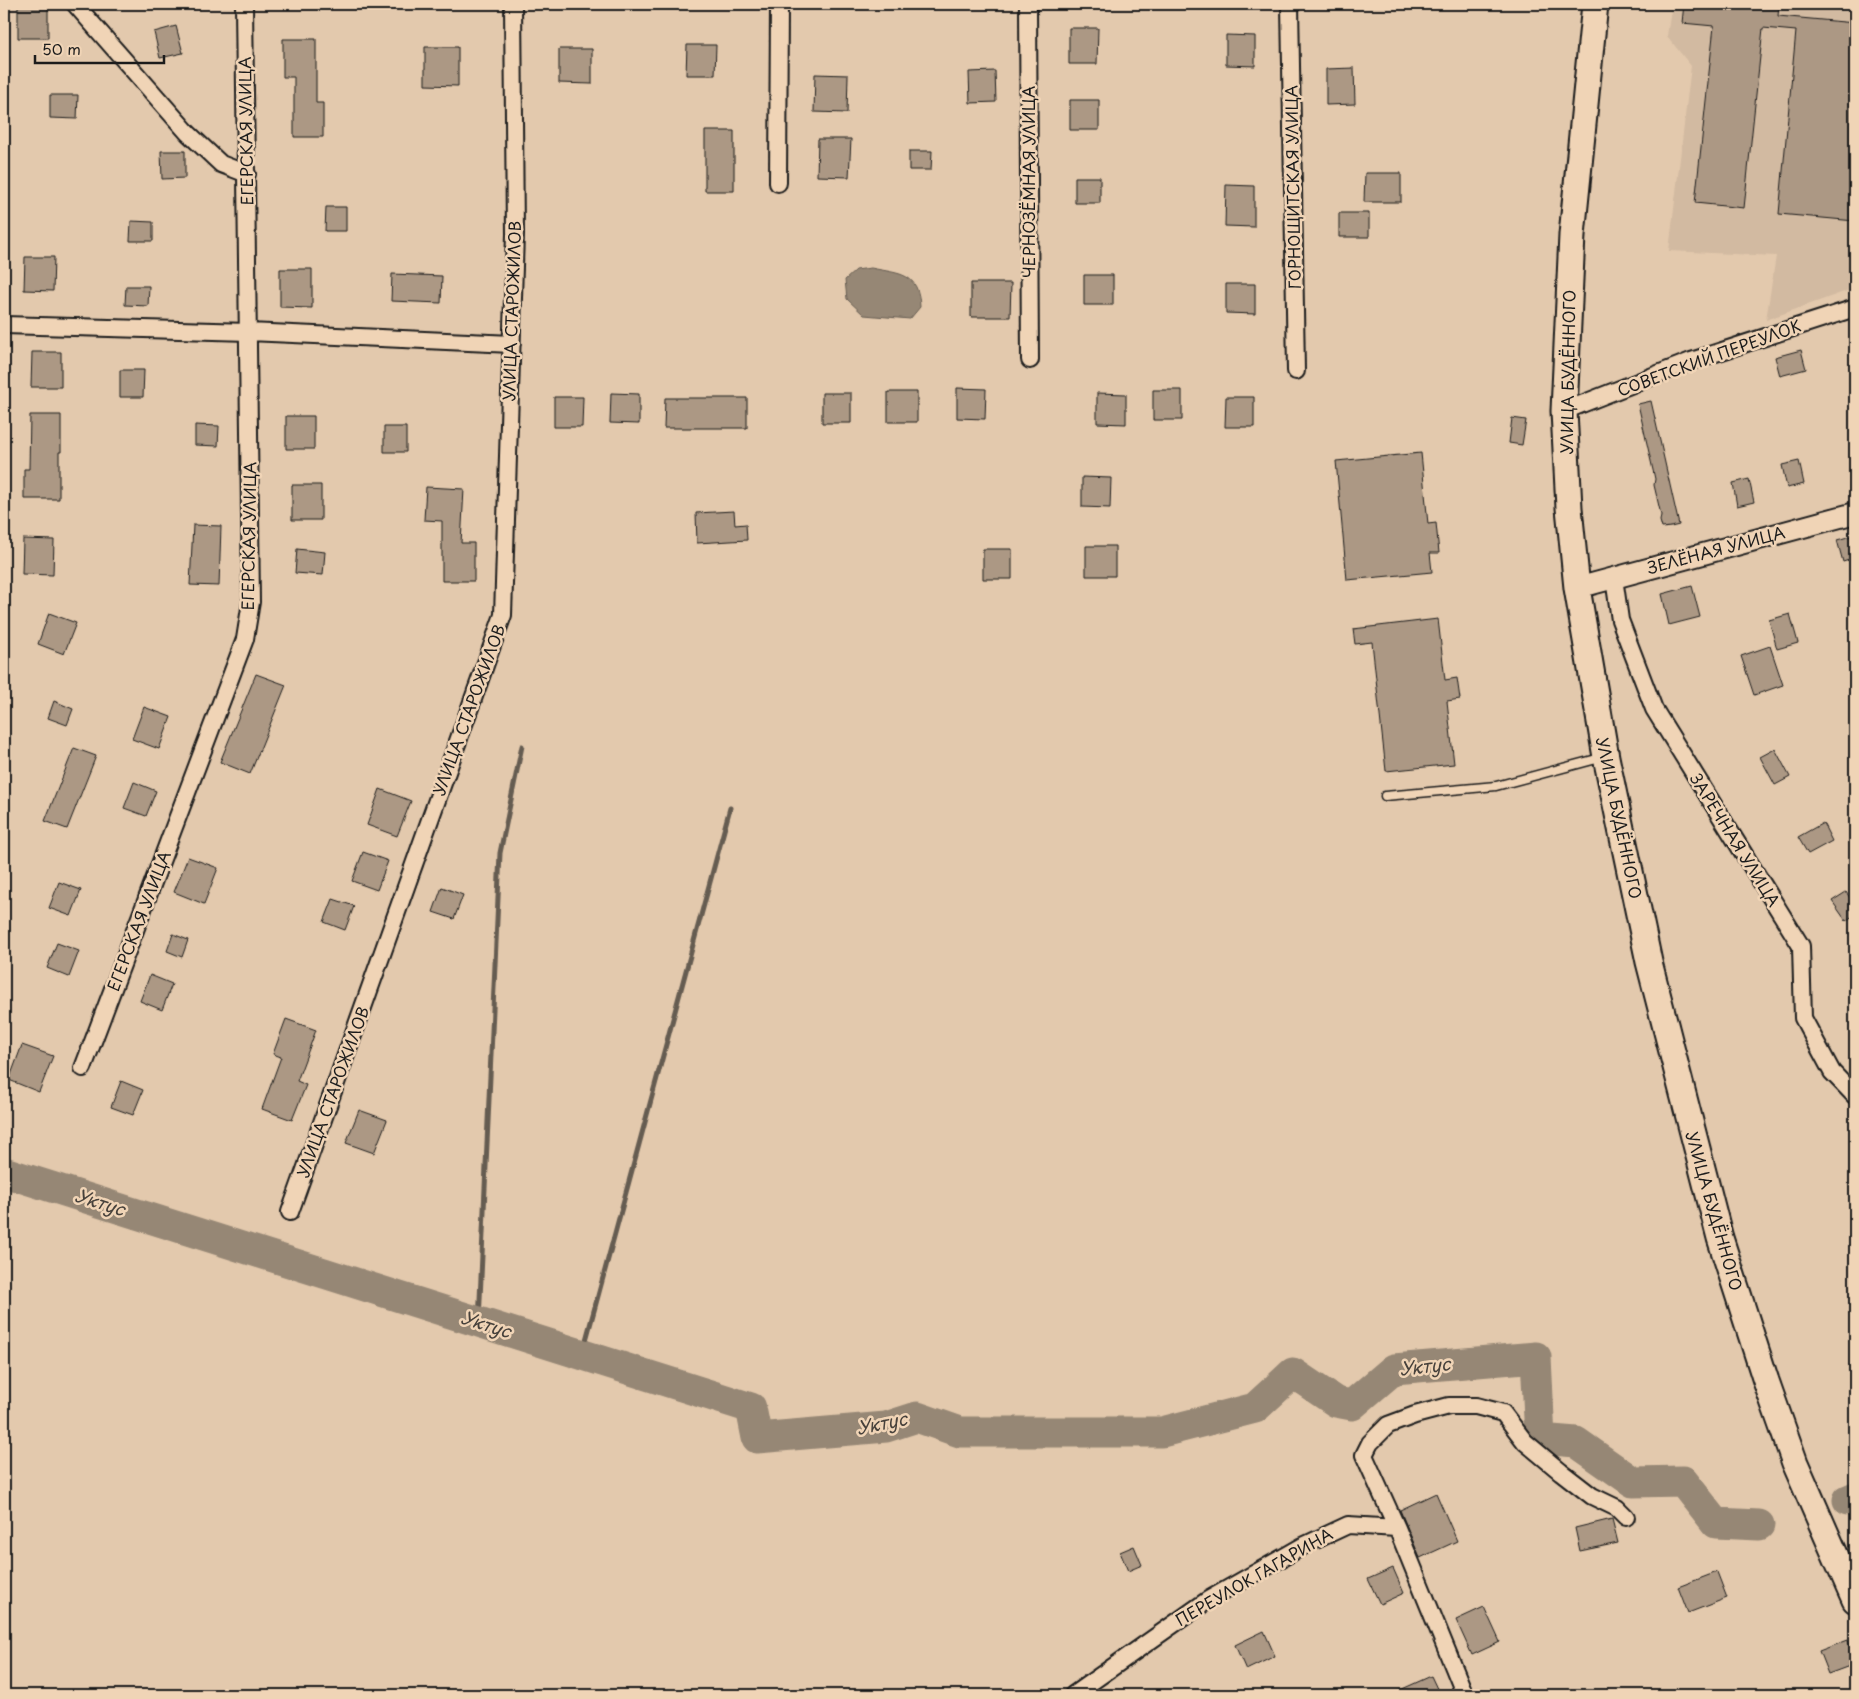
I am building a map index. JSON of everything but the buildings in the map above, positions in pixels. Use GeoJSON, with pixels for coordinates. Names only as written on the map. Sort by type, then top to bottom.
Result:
{"type":"FeatureCollection","features":[{"type":"Feature","properties":{"kind":"main road","name":"УЛИЦА БУДЁННОГО"},"geometry":{"type":"LineString","coordinates":[[1595,4],[1572,235],[1564,411],[1569,508],[1577,588],[1606,757],[1649,962],[1720,1238],[1766,1381],[1795,1463],[1855,1600]]}},
{"type":"Feature","properties":{"kind":"street"},"geometry":{"type":"LineString","coordinates":[[75,4],[188,133],[221,164],[248,174]]}},
{"type":"Feature","properties":{"kind":"street","name":"ЕГЕРСКАЯ УЛИЦА"},"geometry":{"type":"LineString","coordinates":[[83,1068],[245,639],[252,602],[248,174],[244,4]]}},
{"type":"Feature","properties":{"kind":"street","name":"УЛИЦА СТАРОЖИЛОВ"},"geometry":{"type":"LineString","coordinates":[[290,1212],[503,615],[515,234],[513,4]]}},
{"type":"Feature","properties":{"kind":"street"},"geometry":{"type":"LineString","coordinates":[[778,183],[779,4]]}},
{"type":"Feature","properties":{"kind":"street","name":"ЧЕРНОЗЁМНАЯ УЛИЦА"},"geometry":{"type":"LineString","coordinates":[[1028,4],[1030,360]]}},
{"type":"Feature","properties":{"kind":"street","name":"ГОРНОЩИТСКАЯ УЛИЦА"},"geometry":{"type":"LineString","coordinates":[[1290,4],[1296,371]]}},
{"type":"Feature","properties":{"kind":"street","name":"СОВЕТСКИЙ ПЕРЕУЛОК"},"geometry":{"type":"LineString","coordinates":[[1564,411],[1691,361],[1855,308]]}},
{"type":"Feature","properties":{"kind":"street"},"geometry":{"type":"LineString","coordinates":[[4,324],[249,332],[512,344]]}},
{"type":"Feature","properties":{"kind":"street","name":"ЗЕЛЁНАЯ УЛИЦА"},"geometry":{"type":"LineString","coordinates":[[1577,588],[1855,513]]}},
{"type":"Feature","properties":{"kind":"street","name":"ЗАРЕЧНАЯ УЛИЦА"},"geometry":{"type":"LineString","coordinates":[[1614,578],[1620,620],[1654,709],[1801,946],[1804,1018],[1832,1072],[1855,1096]]}},
{"type":"Feature","properties":{"kind":"street"},"geometry":{"type":"LineString","coordinates":[[1465,1695],[1397,1528],[1364,1455],[1370,1443],[1388,1426],[1415,1415],[1449,1406],[1476,1406],[1503,1413],[1525,1442],[1546,1460],[1592,1496],[1618,1508],[1626,1517]]}},
{"type":"Feature","properties":{"kind":"street","name":"ПЕРЕУЛОК ГАГАРИНА"},"geometry":{"type":"LineString","coordinates":[[1073,1695],[1208,1600],[1303,1546],[1348,1525],[1397,1528]]}},
{"type":"Feature","properties":{"kind":"lane"},"geometry":{"type":"LineString","coordinates":[[1385,796],[1496,786],[1606,757]]}},
{"type":"Feature","properties":{"kind":"shaded area"},"geometry":{"type":"Polygon","coordinates":[[[1672,4],[1855,4],[1855,288],[1766,320],[1776,256],[1669,251],[1691,66],[1667,36],[1672,4]]]}},
{"type":"Feature","properties":{"kind":"shaded area"},"geometry":{"type":"Polygon","coordinates":[[[871,268],[899,274],[912,281],[919,296],[920,307],[910,319],[864,315],[847,299],[845,280],[856,270],[871,268]]]}},
{"type":"Feature","properties":{"kind":"waterway"},"geometry":{"type":"LineString","coordinates":[[479,1322],[500,853],[522,746]]}},
{"type":"Feature","properties":{"kind":"waterway"},"geometry":{"type":"LineString","coordinates":[[582,1355],[730,808]]}},
{"type":"Feature","properties":{"kind":"waterway","name":"Уктус"},"geometry":{"type":"LineString","coordinates":[[4,1172],[751,1408],[757,1438],[886,1427],[917,1417],[960,1432],[1162,1432],[1255,1408],[1293,1373],[1336,1402],[1352,1405],[1394,1369],[1536,1357],[1540,1439],[1576,1442],[1633,1482],[1683,1481],[1716,1523],[1759,1525]]}},
{"type":"Feature","properties":{"kind":"waterway","name":"Уктус"},"geometry":{"type":"LineString","coordinates":[[1848,1500],[1855,1497]]}}]}
